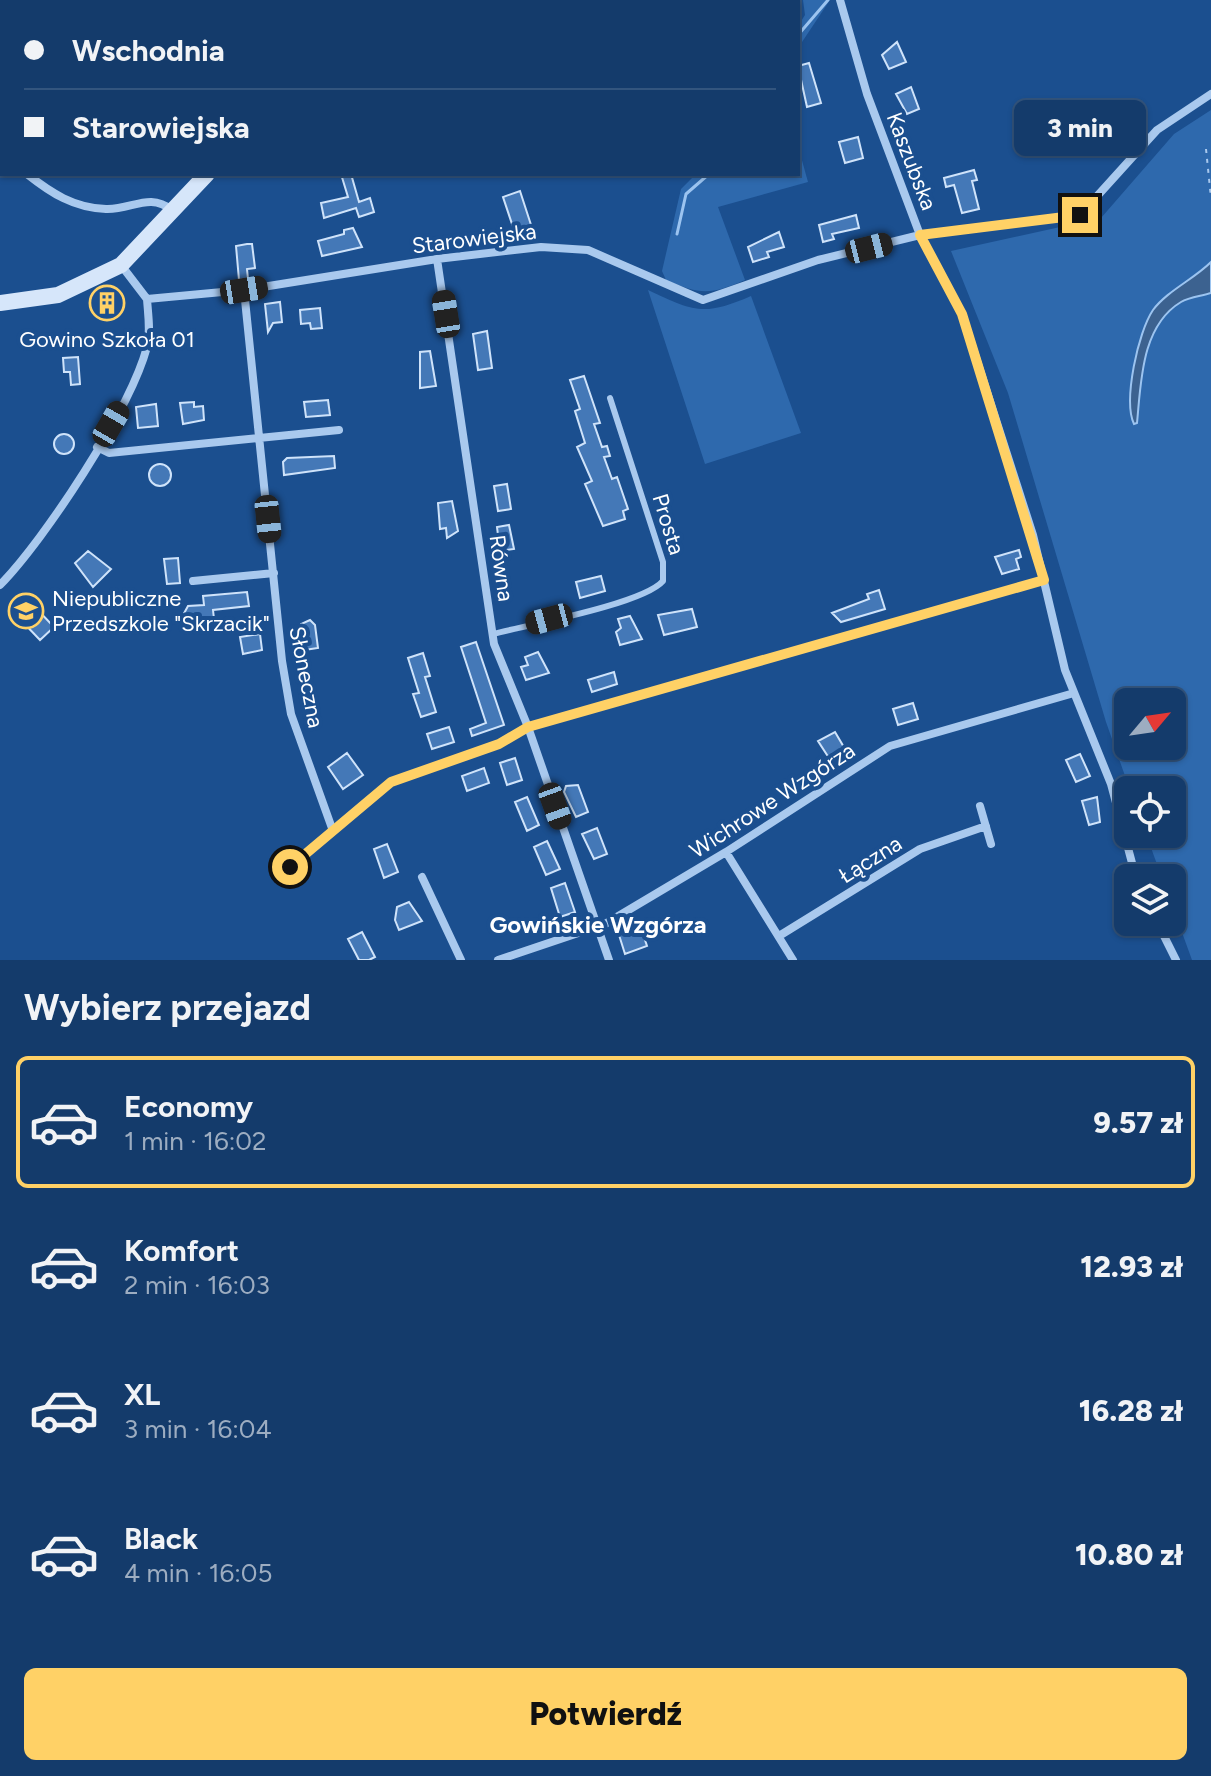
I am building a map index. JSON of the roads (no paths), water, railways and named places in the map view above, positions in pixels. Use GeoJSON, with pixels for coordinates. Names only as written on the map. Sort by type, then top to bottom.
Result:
{"type":"FeatureCollection","features":[{"type":"Feature","properties":{"kind":"street","name":"Kaszubska"},"geometry":{"type":"LineString","coordinates":[[840,0],[867,94],[920,235],[962,314],[1044,580],[1065,670],[1111,784],[1132,864]]}},
{"type":"Feature","properties":{"kind":"street","name":"Starowiejska"},"geometry":{"type":"LineString","coordinates":[[147,299],[244,290],[437,259],[541,247],[588,250],[703,300],[818,260],[920,235],[1080,215],[1157,130],[1211,94]]}},
{"type":"Feature","properties":{"kind":"street"},"geometry":{"type":"LineString","coordinates":[[29,176],[53,195],[84,207],[110,210],[148,200],[162,202],[173,210]]}},
{"type":"Feature","properties":{"kind":"street"},"geometry":{"type":"LineString","coordinates":[[0,303],[58,295],[121,265],[205,176]]}},
{"type":"Feature","properties":{"kind":"street","name":"Równa"},"geometry":{"type":"LineString","coordinates":[[437,259],[493,634],[609,960]]}},
{"type":"Feature","properties":{"kind":"street"},"geometry":{"type":"LineString","coordinates":[[0,585],[23,561],[97,447],[125,400],[144,357],[148,344],[147,299],[121,265]]}},
{"type":"Feature","properties":{"kind":"street","name":"Słoneczna"},"geometry":{"type":"LineString","coordinates":[[244,290],[291,714],[333,831]]}},
{"type":"Feature","properties":{"kind":"street"},"geometry":{"type":"LineString","coordinates":[[97,447],[109,453],[339,430]]}},
{"type":"Feature","properties":{"kind":"street"},"geometry":{"type":"LineString","coordinates":[[193,581],[274,573]]}},
{"type":"Feature","properties":{"kind":"street"},"geometry":{"type":"LineString","coordinates":[[290,867],[391,782],[499,744],[528,727],[1044,580]]}},
{"type":"Feature","properties":{"kind":"street","name":"Wichrowe Wzgórza"},"geometry":{"type":"LineString","coordinates":[[498,960],[597,926],[726,852],[890,746],[1074,693]]}},
{"type":"Feature","properties":{"kind":"street"},"geometry":{"type":"LineString","coordinates":[[980,806],[991,844]]}},
{"type":"Feature","properties":{"kind":"street","name":"Łączna"},"geometry":{"type":"LineString","coordinates":[[779,936],[920,849],[986,826]]}},
{"type":"Feature","properties":{"kind":"street"},"geometry":{"type":"LineString","coordinates":[[726,852],[793,960]]}},
{"type":"Feature","properties":{"kind":"street"},"geometry":{"type":"LineString","coordinates":[[422,877],[461,960]]}},
{"type":"Feature","properties":{"kind":"street"},"geometry":{"type":"LineString","coordinates":[[1164,936],[1176,960]]}},
{"type":"Feature","properties":{"kind":"lane","name":"Prosta"},"geometry":{"type":"LineString","coordinates":[[493,634],[648,592],[663,581],[663,562],[610,398]]}},
{"type":"Feature","properties":{"kind":"waterway"},"geometry":{"type":"LineString","coordinates":[[800,33],[828,0]]}},
{"type":"Feature","properties":{"kind":"waterway"},"geometry":{"type":"LineString","coordinates":[[677,234],[686,194],[707,176]]}},
{"type":"Feature","properties":{"kind":"place","name":"Gowino Szkoła 01"},"geometry":{"type":"Point","coordinates":[107,303]}},
{"type":"Feature","properties":{"kind":"place","name":"Niepubliczne Przedszkole \"Skrzacik\""},"geometry":{"type":"Point","coordinates":[26,611]}},
{"type":"Feature","properties":{"kind":"district","name":"Gowińskie Wzgórza"},"geometry":{"type":"Point","coordinates":[598,925]}}]}
